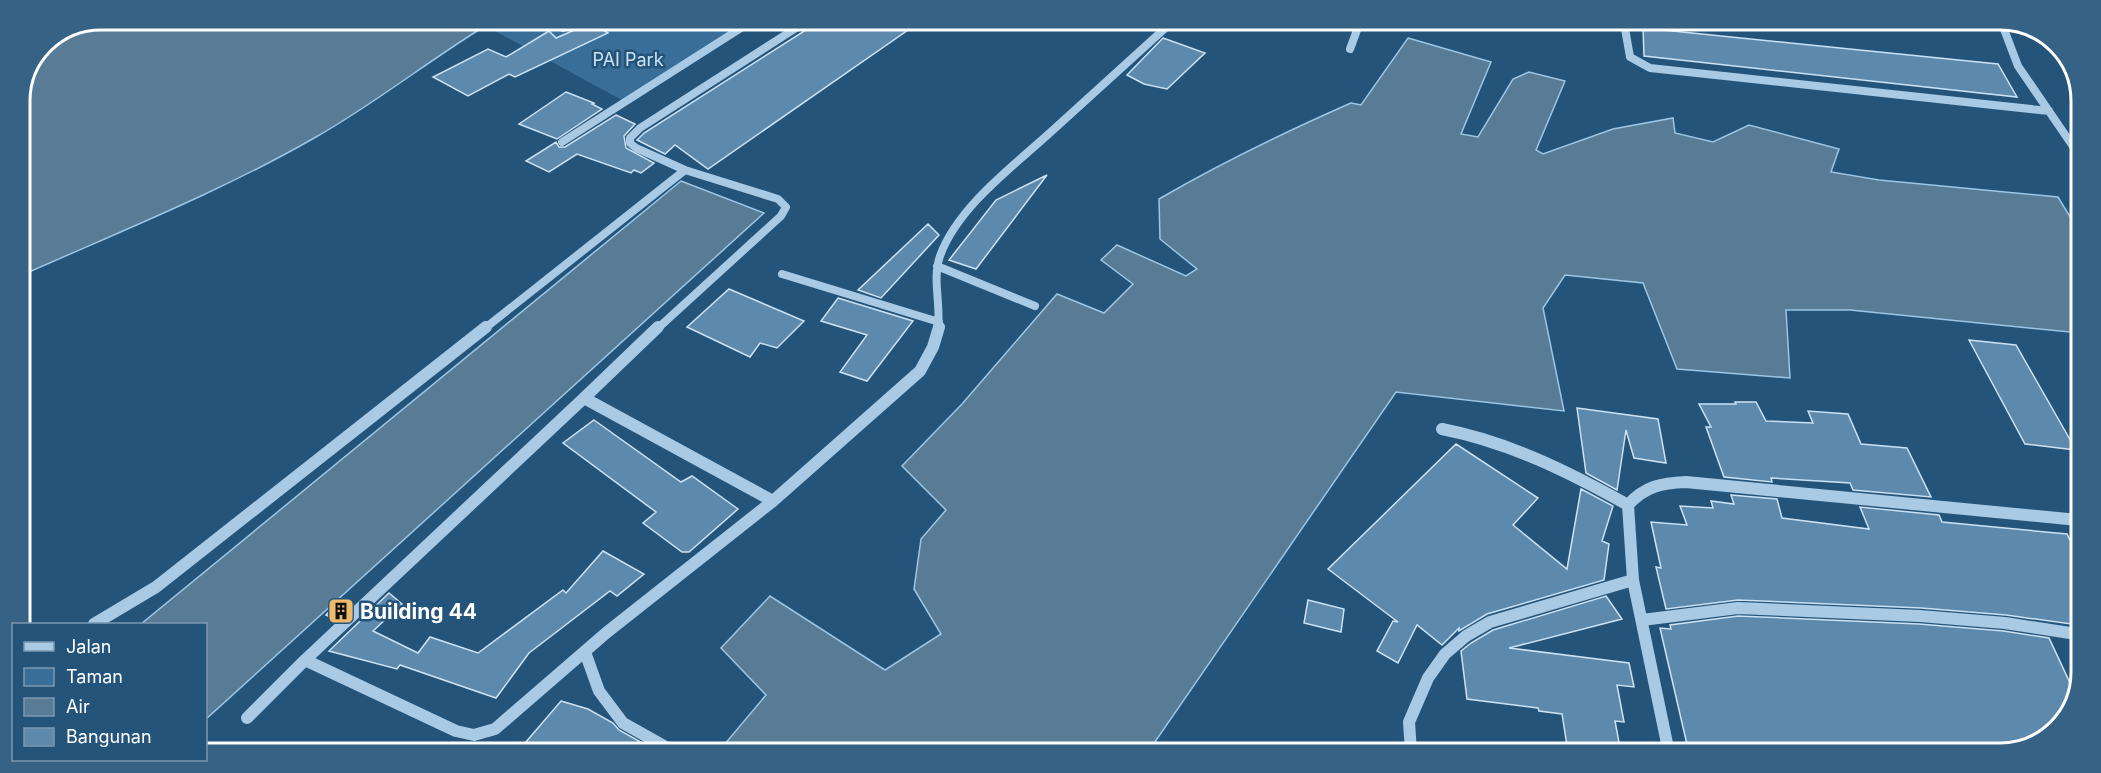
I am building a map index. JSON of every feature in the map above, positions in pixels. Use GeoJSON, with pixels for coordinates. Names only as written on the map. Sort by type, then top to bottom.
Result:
{"type":"FeatureCollection","features":[{"type":"Feature","properties":{"kind":"street"},"geometry":{"type":"LineString","coordinates":[[562,142],[739,30]]}},
{"type":"Feature","properties":{"kind":"street"},"geometry":{"type":"LineString","coordinates":[[247,718],[304,660],[701,286],[781,216],[786,207],[778,199],[685,170],[636,148],[630,143],[630,138],[640,128],[793,30]]}},
{"type":"Feature","properties":{"kind":"street"},"geometry":{"type":"LineString","coordinates":[[304,660],[456,731],[474,735],[495,729],[585,652],[773,501],[920,371],[933,347],[939,322],[936,294],[937,266],[941,254],[964,217],[1012,168],[1163,30]]}},
{"type":"Feature","properties":{"kind":"street"},"geometry":{"type":"LineString","coordinates":[[1350,49],[1357,30]]}},
{"type":"Feature","properties":{"kind":"street"},"geometry":{"type":"LineString","coordinates":[[1625,30],[1630,57],[1650,68],[2049,111]]}},
{"type":"Feature","properties":{"kind":"street"},"geometry":{"type":"LineString","coordinates":[[2004,30],[2018,66],[2071,143]]}},
{"type":"Feature","properties":{"kind":"street"},"geometry":{"type":"LineString","coordinates":[[96,623],[156,587],[685,170]]}},
{"type":"Feature","properties":{"kind":"street"},"geometry":{"type":"LineString","coordinates":[[937,266],[1035,306]]}},
{"type":"Feature","properties":{"kind":"street"},"geometry":{"type":"LineString","coordinates":[[782,274],[939,322]]}},
{"type":"Feature","properties":{"kind":"street"},"geometry":{"type":"LineString","coordinates":[[584,398],[773,501]]}},
{"type":"Feature","properties":{"kind":"street"},"geometry":{"type":"LineString","coordinates":[[1442,429],[1465,432],[1499,444],[1628,505]]}},
{"type":"Feature","properties":{"kind":"street"},"geometry":{"type":"LineString","coordinates":[[1667,743],[1633,580],[1628,505],[1646,487],[1662,483],[1686,482],[2071,519]]}},
{"type":"Feature","properties":{"kind":"street"},"geometry":{"type":"LineString","coordinates":[[1410,743],[1410,722],[1428,678],[1445,654],[1466,636],[1490,622],[1633,580]]}},
{"type":"Feature","properties":{"kind":"street"},"geometry":{"type":"LineString","coordinates":[[1642,620],[1738,608],[1920,616],[2005,623],[2070,633]]}},
{"type":"Feature","properties":{"kind":"street"},"geometry":{"type":"LineString","coordinates":[[585,652],[599,691],[622,723],[658,743]]}},
{"type":"Feature","properties":{"kind":"green space","name":"PAI Park"},"geometry":{"type":"Polygon","coordinates":[[[497,30],[745,30],[629,104],[495,31],[497,30]]]}},
{"type":"Feature","properties":{"kind":"water"},"geometry":{"type":"Polygon","coordinates":[[[101,30],[479,30],[316,137],[170,210],[30,272],[31,87],[42,62],[62,42],[87,31],[101,30]]]}},
{"type":"Feature","properties":{"kind":"water"},"geometry":{"type":"Polygon","coordinates":[[[1408,38],[1491,62],[1461,134],[1478,137],[1513,79],[1529,72],[1565,81],[1536,150],[1543,154],[1613,129],[1673,118],[1675,133],[1713,142],[1749,125],[1839,149],[1831,172],[1879,180],[2058,197],[2071,218],[2071,332],[1850,310],[1786,310],[1790,378],[1677,369],[1643,283],[1565,275],[1543,308],[1564,411],[1396,392],[1154,743],[726,743],[766,695],[721,648],[770,596],[885,670],[941,634],[914,589],[921,539],[946,510],[902,466],[962,404],[1057,294],[1104,313],[1133,284],[1101,260],[1117,245],[1186,276],[1197,269],[1160,239],[1159,199],[1230,160],[1302,125],[1351,103],[1361,105],[1408,38]]]}},
{"type":"Feature","properties":{"kind":"water"},"geometry":{"type":"Polygon","coordinates":[[[681,181],[764,213],[207,718],[207,623],[142,623],[681,181]]]}},
{"type":"Feature","properties":{"kind":"building"},"geometry":{"type":"Polygon","coordinates":[[[575,30],[603,30],[608,33],[515,77],[509,74],[468,96],[433,77],[488,49],[506,57],[549,31],[556,38],[575,30]]]}},
{"type":"Feature","properties":{"kind":"building"},"geometry":{"type":"Polygon","coordinates":[[[806,30],[908,30],[708,169],[675,145],[665,154],[637,140],[644,133],[806,30]]]}},
{"type":"Feature","properties":{"kind":"building"},"geometry":{"type":"Polygon","coordinates":[[[1643,30],[1663,30],[1998,64],[2017,97],[1644,56],[1643,30]]]}},
{"type":"Feature","properties":{"kind":"building"},"geometry":{"type":"Polygon","coordinates":[[[1163,38],[1205,53],[1167,89],[1144,84],[1127,75],[1163,38]]]}},
{"type":"Feature","properties":{"kind":"building"},"geometry":{"type":"Polygon","coordinates":[[[566,92],[594,103],[592,104],[602,109],[557,139],[519,124],[566,92]]]}},
{"type":"Feature","properties":{"kind":"building"},"geometry":{"type":"Polygon","coordinates":[[[616,115],[635,124],[624,136],[626,148],[654,163],[641,173],[634,170],[631,173],[577,154],[549,172],[526,161],[556,142],[559,147],[565,147],[616,115]]]}},
{"type":"Feature","properties":{"kind":"building"},"geometry":{"type":"Polygon","coordinates":[[[1047,175],[976,269],[949,260],[996,200],[1047,175]]]}},
{"type":"Feature","properties":{"kind":"building"},"geometry":{"type":"Polygon","coordinates":[[[928,224],[939,235],[881,298],[858,290],[928,224]]]}},
{"type":"Feature","properties":{"kind":"building"},"geometry":{"type":"Polygon","coordinates":[[[729,289],[804,321],[777,348],[760,343],[750,357],[687,327],[729,289]]]}},
{"type":"Feature","properties":{"kind":"building"},"geometry":{"type":"Polygon","coordinates":[[[838,298],[913,321],[867,381],[840,372],[867,335],[821,321],[838,298]]]}},
{"type":"Feature","properties":{"kind":"building"},"geometry":{"type":"Polygon","coordinates":[[[1969,340],[2016,345],[2071,441],[2071,449],[2025,444],[1969,340]]]}},
{"type":"Feature","properties":{"kind":"building"},"geometry":{"type":"Polygon","coordinates":[[[1735,402],[1756,402],[1766,421],[1813,423],[1808,411],[1848,414],[1861,444],[1907,448],[1931,497],[1853,490],[1850,483],[1771,478],[1772,482],[1724,477],[1706,427],[1711,427],[1699,404],[1736,404],[1735,402]]]}},
{"type":"Feature","properties":{"kind":"building"},"geometry":{"type":"Polygon","coordinates":[[[1577,408],[1658,419],[1666,463],[1634,458],[1626,430],[1617,490],[1586,473],[1577,408]]]}},
{"type":"Feature","properties":{"kind":"building"},"geometry":{"type":"Polygon","coordinates":[[[594,420],[681,482],[692,476],[738,509],[689,552],[682,552],[643,523],[656,512],[563,443],[594,420]]]}},
{"type":"Feature","properties":{"kind":"building"},"geometry":{"type":"Polygon","coordinates":[[[1456,444],[1538,498],[1513,525],[1567,569],[1581,489],[1613,506],[1602,541],[1609,544],[1604,580],[1487,614],[1459,631],[1459,628],[1442,645],[1417,625],[1398,663],[1377,651],[1393,621],[1398,622],[1328,569],[1456,444]]]}},
{"type":"Feature","properties":{"kind":"building"},"geometry":{"type":"Polygon","coordinates":[[[1731,495],[1777,499],[1782,518],[1869,529],[1860,507],[1939,515],[1942,522],[2067,534],[2071,542],[2071,624],[2006,615],[1921,608],[1738,600],[1666,609],[1656,567],[1661,568],[1651,522],[1687,525],[1680,506],[1713,508],[1711,501],[1734,504],[1731,495]]]}},
{"type":"Feature","properties":{"kind":"building"},"geometry":{"type":"Polygon","coordinates":[[[603,551],[644,574],[617,596],[610,591],[529,653],[496,698],[400,665],[397,669],[329,651],[389,593],[402,604],[373,631],[418,653],[430,637],[478,653],[563,590],[566,593],[603,551]]]}},
{"type":"Feature","properties":{"kind":"building"},"geometry":{"type":"Polygon","coordinates":[[[1606,596],[1622,619],[1509,648],[1629,663],[1634,687],[1617,685],[1624,722],[1615,721],[1619,743],[1567,743],[1562,714],[1539,711],[1538,708],[1467,699],[1461,651],[1493,630],[1606,596]]]}},
{"type":"Feature","properties":{"kind":"building","name":"Building 44"},"geometry":{"type":"Polygon","coordinates":[[[340,600],[351,605],[336,620],[326,615],[340,600]]]}},
{"type":"Feature","properties":{"kind":"building"},"geometry":{"type":"Polygon","coordinates":[[[1308,600],[1344,609],[1341,632],[1304,623],[1308,600]]]}},
{"type":"Feature","properties":{"kind":"building"},"geometry":{"type":"Polygon","coordinates":[[[1738,616],[1919,624],[2004,631],[2049,638],[2070,686],[2061,707],[2047,725],[2031,736],[2014,742],[1687,743],[1660,628],[1671,629],[1670,625],[1738,616]]]}},
{"type":"Feature","properties":{"kind":"building"},"geometry":{"type":"Polygon","coordinates":[[[561,701],[588,709],[642,743],[525,743],[561,701]]]}},
{"type":"Feature","properties":{"kind":"place","name":"Building 44"},"geometry":{"type":"Point","coordinates":[341,611]}}]}
